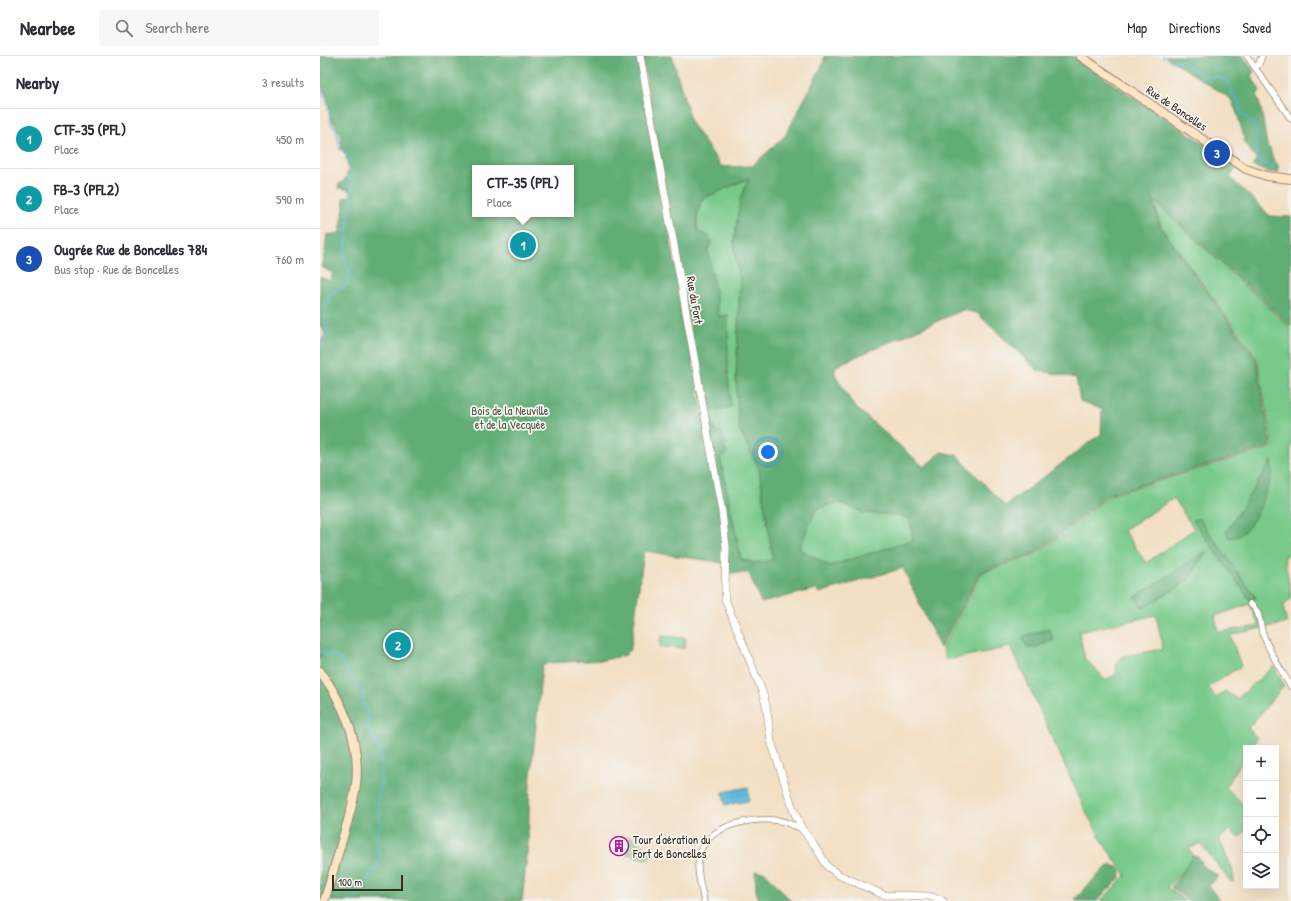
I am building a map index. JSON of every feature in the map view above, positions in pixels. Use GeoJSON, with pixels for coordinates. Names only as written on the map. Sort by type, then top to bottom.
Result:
{"type":"FeatureCollection","features":[{"type":"Feature","properties":{"kind":"main road","name":"Rue de Boncelles"},"geometry":{"type":"LineString","coordinates":[[1080,56],[1246,169],[1267,176],[1290,178]]}},
{"type":"Feature","properties":{"kind":"main road"},"geometry":{"type":"LineString","coordinates":[[320,671],[338,699],[347,718],[354,740],[357,768],[352,807],[324,901]]}},
{"type":"Feature","properties":{"kind":"street","name":"Rue du Fort"},"geometry":{"type":"LineString","coordinates":[[640,56],[722,512],[726,548],[724,588],[726,599],[762,691],[771,740],[793,809],[802,829],[828,867],[839,875],[884,895],[929,896],[943,901]]}},
{"type":"Feature","properties":{"kind":"street"},"geometry":{"type":"LineString","coordinates":[[1247,56],[1291,119]]}},
{"type":"Feature","properties":{"kind":"street"},"geometry":{"type":"LineString","coordinates":[[1255,67],[1259,64],[1262,56]]}},
{"type":"Feature","properties":{"kind":"street"},"geometry":{"type":"LineString","coordinates":[[1250,604],[1258,613],[1266,641],[1291,687]]}},
{"type":"Feature","properties":{"kind":"street"},"geometry":{"type":"LineString","coordinates":[[782,822],[790,818],[793,809]]}},
{"type":"Feature","properties":{"kind":"street"},"geometry":{"type":"LineString","coordinates":[[704,901],[698,866],[700,852],[709,838],[718,830],[760,820],[782,822],[802,829]]}},
{"type":"Feature","properties":{"kind":"green space","name":"Bois de la Neuville et de la Vecquée"},"geometry":{"type":"Polygon","coordinates":[[[320,56],[637,56],[722,522],[724,563],[644,551],[631,647],[626,655],[604,660],[548,663],[542,666],[530,784],[528,845],[522,901],[320,901],[320,344],[325,334],[320,325],[320,277],[330,281],[333,273],[321,267],[327,234],[334,235],[340,232],[344,208],[343,198],[351,196],[350,191],[338,188],[339,184],[346,177],[348,164],[344,150],[342,149],[340,134],[331,118],[328,99],[320,82],[320,56]]]}},
{"type":"Feature","properties":{"kind":"green space"},"geometry":{"type":"Polygon","coordinates":[[[642,56],[672,56],[691,123],[722,167],[752,166],[785,136],[824,62],[824,56],[1073,56],[1237,165],[1230,177],[1270,216],[1291,217],[1291,327],[1152,198],[1160,227],[1256,359],[1271,446],[1110,494],[1035,553],[980,572],[940,648],[903,568],[819,593],[816,589],[761,603],[749,573],[727,573],[729,547],[642,56]],[[749,178],[702,199],[697,216],[697,223],[698,232],[709,236],[711,242],[708,250],[719,317],[728,315],[728,372],[731,407],[711,411],[715,432],[722,432],[722,437],[727,442],[723,446],[727,452],[720,458],[741,559],[754,563],[773,560],[759,469],[739,429],[736,378],[740,281],[734,243],[740,201],[749,178]],[[963,310],[835,367],[835,374],[853,405],[924,467],[941,452],[957,455],[1005,506],[1101,434],[1102,409],[1080,401],[1076,378],[1037,370],[977,313],[963,310]],[[838,502],[816,509],[799,549],[830,566],[913,540],[910,519],[898,515],[864,513],[838,502]]]}},
{"type":"Feature","properties":{"kind":"green space"},"geometry":{"type":"Polygon","coordinates":[[[1165,56],[1243,56],[1254,71],[1251,76],[1260,90],[1257,96],[1261,108],[1267,145],[1268,148],[1270,148],[1272,157],[1278,165],[1278,173],[1268,172],[1252,166],[1257,159],[1245,142],[1238,116],[1231,99],[1165,56]]]}},
{"type":"Feature","properties":{"kind":"green space"},"geometry":{"type":"Polygon","coordinates":[[[749,178],[740,201],[734,243],[740,281],[736,378],[739,429],[759,469],[773,560],[754,563],[741,559],[720,457],[723,446],[715,433],[711,411],[730,407],[727,315],[719,317],[708,250],[709,236],[698,233],[697,224],[697,216],[702,199],[749,178]]]}},
{"type":"Feature","properties":{"kind":"green space"},"geometry":{"type":"Polygon","coordinates":[[[1154,201],[1291,329],[1291,554],[1284,556],[1291,598],[1283,607],[1287,623],[1230,635],[1241,666],[1208,687],[1216,698],[1225,691],[1237,699],[1274,666],[1284,686],[1248,728],[1257,738],[1253,745],[1243,745],[1243,760],[1226,787],[1243,804],[1243,833],[1239,838],[1230,830],[1219,839],[1232,868],[1234,881],[1231,882],[1200,843],[1189,849],[1194,858],[1167,888],[1185,901],[1101,901],[1126,875],[1107,849],[1087,814],[1011,647],[946,660],[942,648],[981,573],[1036,554],[1111,495],[1273,447],[1257,358],[1161,227],[1154,201]],[[1174,498],[1124,530],[1146,563],[1194,529],[1174,498]],[[1193,519],[1250,600],[1256,598],[1256,597],[1193,519]],[[1188,581],[1135,597],[1143,608],[1188,581]],[[1250,604],[1215,616],[1218,632],[1259,626],[1250,604]],[[1156,615],[1079,632],[1085,659],[1098,671],[1104,680],[1116,675],[1117,664],[1122,656],[1163,649],[1156,615]]]}},
{"type":"Feature","properties":{"kind":"green space"},"geometry":{"type":"Polygon","coordinates":[[[1272,460],[1272,475],[1260,508],[1249,527],[1239,536],[1229,538],[1226,532],[1272,460]]]}},
{"type":"Feature","properties":{"kind":"green space"},"geometry":{"type":"Polygon","coordinates":[[[838,502],[864,513],[898,515],[910,519],[913,540],[830,566],[798,549],[816,509],[838,502]]]}},
{"type":"Feature","properties":{"kind":"green space"},"geometry":{"type":"Polygon","coordinates":[[[1199,518],[1256,598],[1250,600],[1193,520],[1199,518]]]}},
{"type":"Feature","properties":{"kind":"green space"},"geometry":{"type":"Polygon","coordinates":[[[1207,551],[1188,581],[1143,608],[1135,597],[1207,551]]]}},
{"type":"Feature","properties":{"kind":"green space"},"geometry":{"type":"Polygon","coordinates":[[[1049,629],[1054,640],[1034,648],[1028,648],[1022,638],[1024,636],[1049,629]]]}},
{"type":"Feature","properties":{"kind":"green space"},"geometry":{"type":"Polygon","coordinates":[[[661,636],[686,638],[685,648],[660,647],[661,636]]]}},
{"type":"Feature","properties":{"kind":"green space"},"geometry":{"type":"Polygon","coordinates":[[[631,837],[640,844],[651,849],[651,857],[646,859],[615,851],[614,848],[617,839],[631,837]]]}},
{"type":"Feature","properties":{"kind":"green space"},"geometry":{"type":"Polygon","coordinates":[[[1193,856],[1198,857],[1204,867],[1219,876],[1209,886],[1220,901],[1189,901],[1171,888],[1193,856]]]}},
{"type":"Feature","properties":{"kind":"green space"},"geometry":{"type":"Polygon","coordinates":[[[1111,864],[1119,868],[1121,872],[1120,878],[1097,901],[1075,901],[1075,899],[1100,873],[1111,864]]]}},
{"type":"Feature","properties":{"kind":"green space"},"geometry":{"type":"Polygon","coordinates":[[[755,871],[765,872],[791,901],[759,901],[756,891],[755,871]]]}},
{"type":"Feature","properties":{"kind":"water"},"geometry":{"type":"Polygon","coordinates":[[[748,787],[749,801],[725,805],[723,792],[748,787]]]}},
{"type":"Feature","properties":{"kind":"waterway"},"geometry":{"type":"LineString","coordinates":[[1167,58],[1173,62],[1184,62],[1204,78],[1218,76],[1222,79],[1228,80],[1232,93],[1238,100],[1241,113],[1251,122],[1257,131],[1256,155],[1260,162],[1269,164],[1273,169]]}},
{"type":"Feature","properties":{"kind":"waterway"},"geometry":{"type":"LineString","coordinates":[[320,87],[327,102],[331,123],[337,133],[340,149],[349,157],[352,200],[345,257],[346,264],[350,271],[348,281],[345,286],[332,292],[325,304],[323,309],[327,324],[327,331],[325,340],[320,348]]}},
{"type":"Feature","properties":{"kind":"waterway"},"geometry":{"type":"LineString","coordinates":[[320,651],[327,655],[337,656],[363,692],[363,701],[369,719],[368,726],[380,749],[381,782],[377,805],[381,823],[377,834],[376,847],[381,856],[376,868],[368,878],[359,896],[347,901]]}},
{"type":"Feature","properties":{"kind":"place","name":"Ougrée Rue de Boncelles 784"},"geometry":{"type":"Point","coordinates":[1217,153]}},
{"type":"Feature","properties":{"kind":"place","name":"CTF-35 (PFL)"},"geometry":{"type":"Point","coordinates":[523,245]}},
{"type":"Feature","properties":{"kind":"place","name":"FB-3 (PFL2)"},"geometry":{"type":"Point","coordinates":[398,645]}},
{"type":"Feature","properties":{"kind":"place","name":"Tour d'aération du Fort de Boncelles"},"geometry":{"type":"Point","coordinates":[619,846]}}]}
